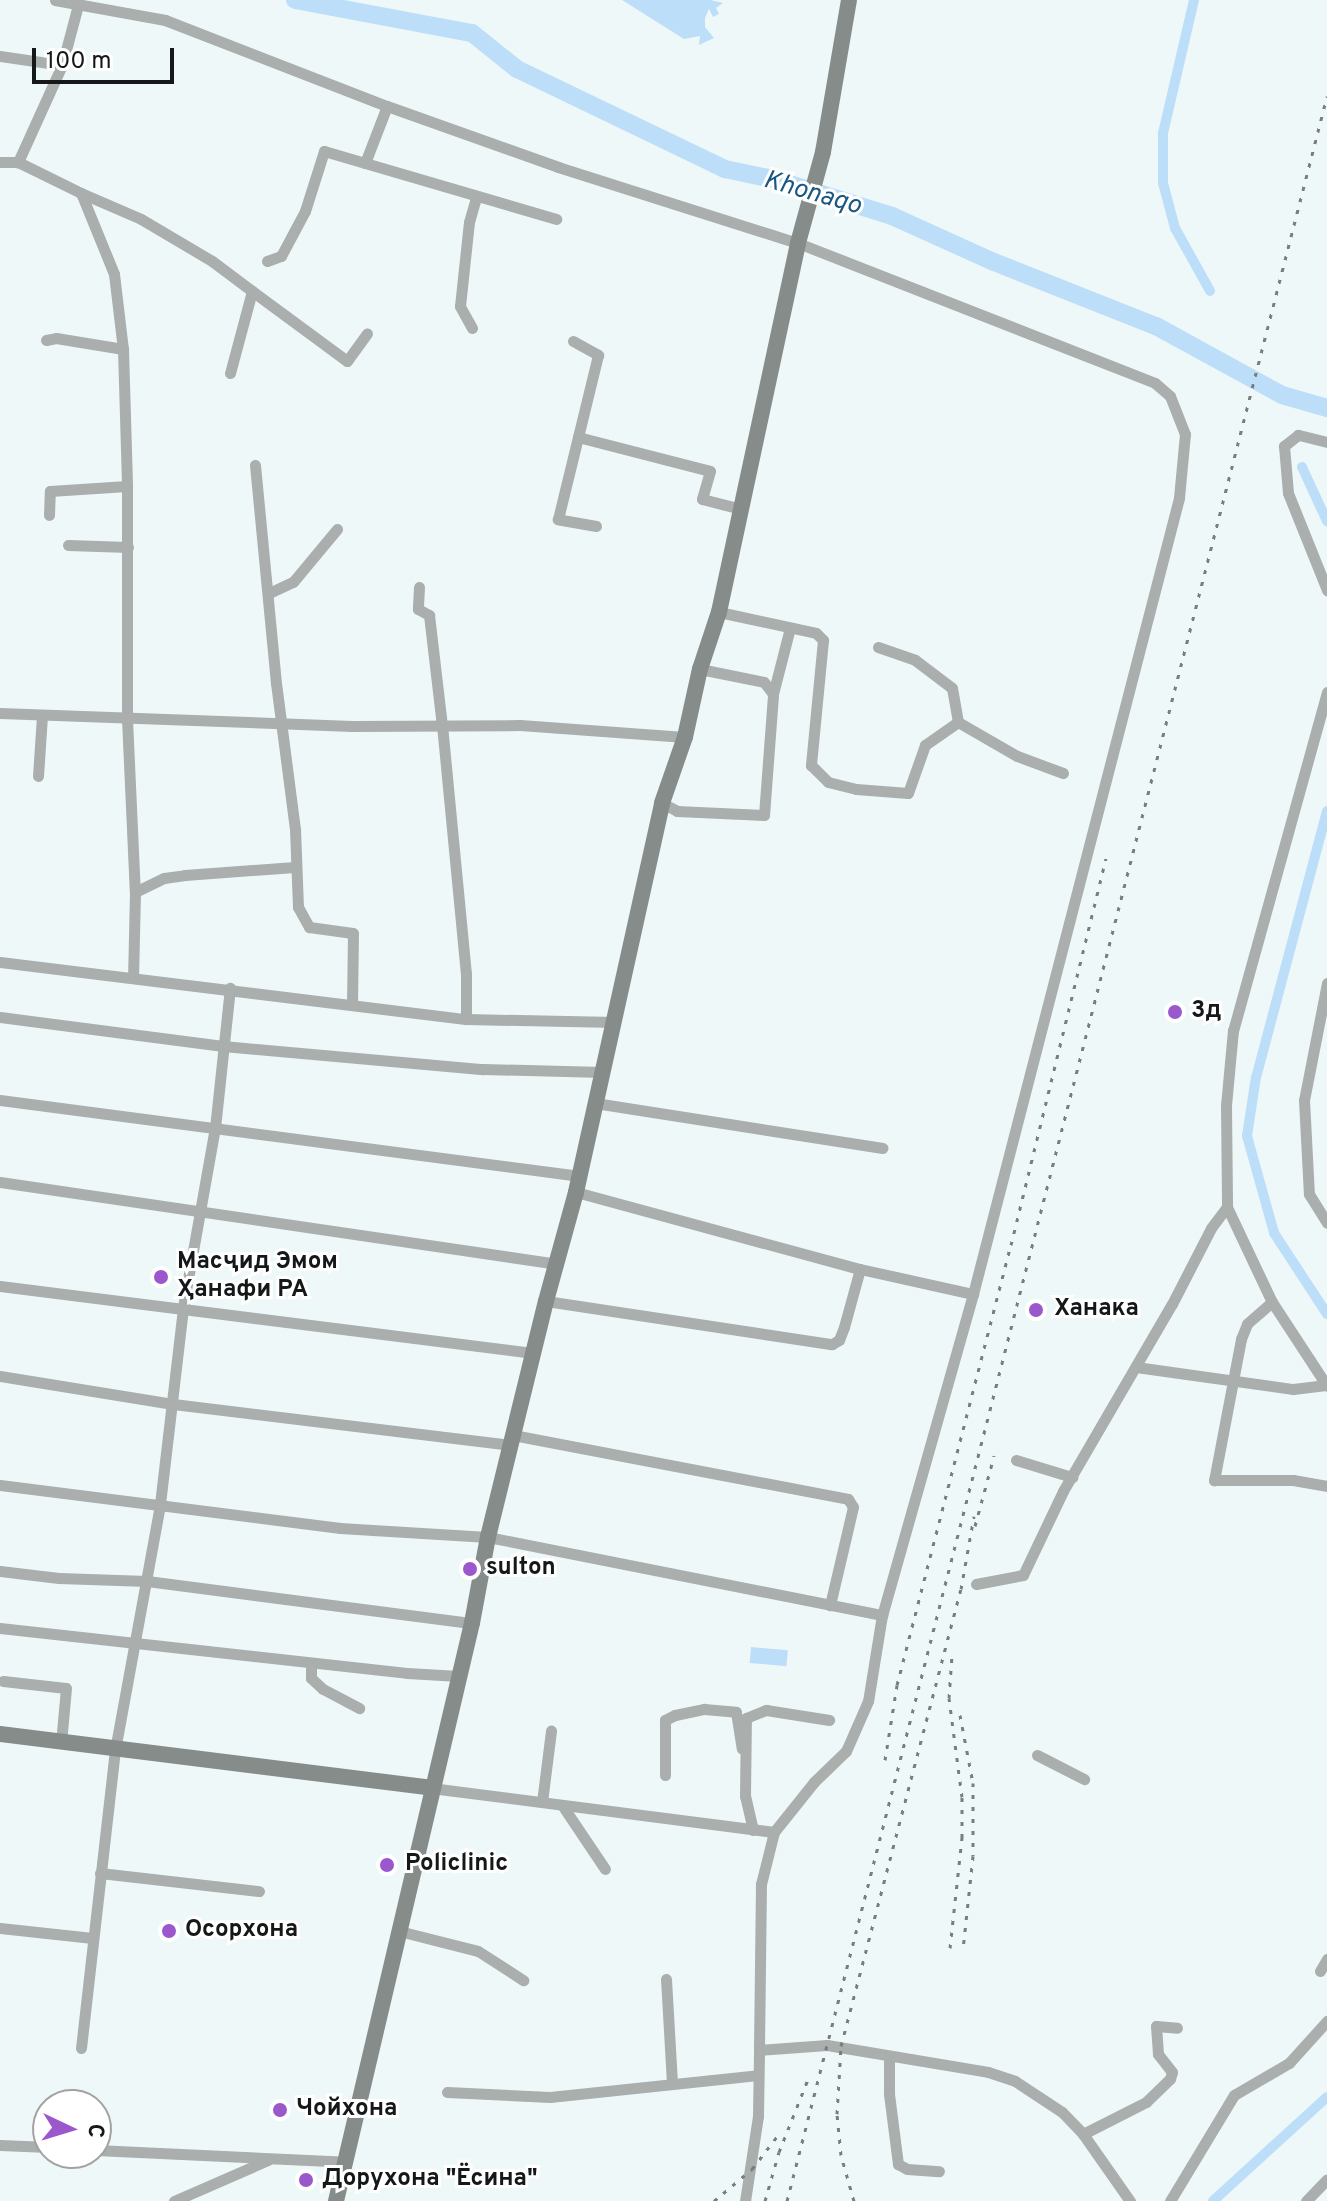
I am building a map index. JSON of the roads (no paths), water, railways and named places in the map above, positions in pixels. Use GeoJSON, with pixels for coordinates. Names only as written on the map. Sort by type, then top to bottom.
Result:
{"type":"FeatureCollection","features":[{"type":"Feature","properties":{"kind":"street"},"geometry":{"type":"LineString","coordinates":[[55,0],[165,20],[387,106],[558,167],[798,243],[1155,383],[1170,396],[1185,434],[1179,498],[973,1294],[882,1615],[868,1701],[846,1751],[814,1782],[774,1832],[761,1884],[758,2116],[745,2201]]}},
{"type":"Feature","properties":{"kind":"street"},"geometry":{"type":"LineString","coordinates":[[336,2201],[472,1623],[511,1440],[578,1184],[662,803],[685,737],[700,669],[719,612],[798,243],[823,152],[849,0]]}},
{"type":"Feature","properties":{"kind":"street"},"geometry":{"type":"LineString","coordinates":[[18,162],[62,65],[78,5]]}},
{"type":"Feature","properties":{"kind":"street"},"geometry":{"type":"LineString","coordinates":[[0,56],[62,65]]}},
{"type":"Feature","properties":{"kind":"street"},"geometry":{"type":"LineString","coordinates":[[365,163],[387,106]]}},
{"type":"Feature","properties":{"kind":"street"},"geometry":{"type":"LineString","coordinates":[[267,261],[281,256],[305,211],[324,151],[556,219]]}},
{"type":"Feature","properties":{"kind":"street"},"geometry":{"type":"LineString","coordinates":[[0,162],[18,162],[141,219],[212,261],[347,361],[367,333]]}},
{"type":"Feature","properties":{"kind":"street"},"geometry":{"type":"LineString","coordinates":[[81,193],[114,274],[123,349],[128,547],[127,719],[135,892],[133,977]]}},
{"type":"Feature","properties":{"kind":"street"},"geometry":{"type":"LineString","coordinates":[[472,328],[460,306],[469,222],[476,197]]}},
{"type":"Feature","properties":{"kind":"street"},"geometry":{"type":"LineString","coordinates":[[230,373],[252,291]]}},
{"type":"Feature","properties":{"kind":"street"},"geometry":{"type":"LineString","coordinates":[[46,340],[56,338],[123,349]]}},
{"type":"Feature","properties":{"kind":"street"},"geometry":{"type":"LineString","coordinates":[[573,341],[598,355],[558,519],[596,526]]}},
{"type":"Feature","properties":{"kind":"street"},"geometry":{"type":"LineString","coordinates":[[1327,451],[1321,441],[1298,435],[1284,446],[1288,493],[1327,590]]}},
{"type":"Feature","properties":{"kind":"street"},"geometry":{"type":"LineString","coordinates":[[578,437],[710,471],[702,499],[741,509]]}},
{"type":"Feature","properties":{"kind":"street"},"geometry":{"type":"LineString","coordinates":[[255,465],[295,829],[298,907],[305,924],[318,929],[353,933],[352,1002]]}},
{"type":"Feature","properties":{"kind":"street"},"geometry":{"type":"LineString","coordinates":[[49,515],[50,491],[127,486]]}},
{"type":"Feature","properties":{"kind":"street"},"geometry":{"type":"LineString","coordinates":[[269,593],[293,582],[337,529]]}},
{"type":"Feature","properties":{"kind":"street"},"geometry":{"type":"LineString","coordinates":[[68,545],[128,547]]}},
{"type":"Feature","properties":{"kind":"street"},"geometry":{"type":"LineString","coordinates":[[419,587],[418,609],[429,615],[442,725],[466,974],[466,1019]]}},
{"type":"Feature","properties":{"kind":"street"},"geometry":{"type":"LineString","coordinates":[[719,612],[816,633],[823,640],[811,765],[828,782],[856,789],[908,793],[925,745],[958,722]]}},
{"type":"Feature","properties":{"kind":"street"},"geometry":{"type":"LineString","coordinates":[[662,803],[677,811],[764,815],[773,694],[790,628]]}},
{"type":"Feature","properties":{"kind":"street"},"geometry":{"type":"LineString","coordinates":[[878,647],[915,660],[952,688],[958,722]]}},
{"type":"Feature","properties":{"kind":"street"},"geometry":{"type":"LineString","coordinates":[[700,669],[764,682],[773,694]]}},
{"type":"Feature","properties":{"kind":"street"},"geometry":{"type":"LineString","coordinates":[[1136,1367],[1293,1389],[1327,1385],[1272,1302],[1227,1207],[1226,1105],[1233,1030],[1327,692]]}},
{"type":"Feature","properties":{"kind":"street"},"geometry":{"type":"LineString","coordinates":[[0,713],[127,719],[520,725],[685,737]]}},
{"type":"Feature","properties":{"kind":"street"},"geometry":{"type":"LineString","coordinates":[[38,776],[42,715]]}},
{"type":"Feature","properties":{"kind":"street"},"geometry":{"type":"LineString","coordinates":[[958,722],[1017,756],[1063,773]]}},
{"type":"Feature","properties":{"kind":"street"},"geometry":{"type":"LineString","coordinates":[[135,892],[164,878],[295,867]]}},
{"type":"Feature","properties":{"kind":"street"},"geometry":{"type":"LineString","coordinates":[[0,962],[352,1002],[466,1019],[615,1022]]}},
{"type":"Feature","properties":{"kind":"street"},"geometry":{"type":"LineString","coordinates":[[1327,983],[1304,1100],[1309,1194],[1327,1223]]}},
{"type":"Feature","properties":{"kind":"street"},"geometry":{"type":"LineString","coordinates":[[81,2048],[115,1750],[160,1504],[183,1307],[215,1128],[230,988]]}},
{"type":"Feature","properties":{"kind":"street"},"geometry":{"type":"LineString","coordinates":[[0,1017],[223,1046],[483,1069],[603,1072]]}},
{"type":"Feature","properties":{"kind":"street"},"geometry":{"type":"LineString","coordinates":[[0,1100],[215,1128],[578,1184],[860,1269],[973,1294]]}},
{"type":"Feature","properties":{"kind":"street"},"geometry":{"type":"LineString","coordinates":[[595,1103],[882,1148]]}},
{"type":"Feature","properties":{"kind":"street"},"geometry":{"type":"LineString","coordinates":[[0,1182],[558,1264]]}},
{"type":"Feature","properties":{"kind":"street"},"geometry":{"type":"LineString","coordinates":[[976,1584],[1023,1575],[1072,1477],[1211,1228],[1227,1207]]}},
{"type":"Feature","properties":{"kind":"street"},"geometry":{"type":"LineString","coordinates":[[546,1301],[832,1344],[839,1340],[844,1327],[860,1269]]}},
{"type":"Feature","properties":{"kind":"street"},"geometry":{"type":"LineString","coordinates":[[0,1286],[533,1353]]}},
{"type":"Feature","properties":{"kind":"street"},"geometry":{"type":"LineString","coordinates":[[1272,1302],[1247,1324],[1214,1480],[1293,1480],[1327,1486]]}},
{"type":"Feature","properties":{"kind":"street"},"geometry":{"type":"LineString","coordinates":[[0,1376],[173,1404],[511,1440],[848,1499],[853,1507],[830,1605]]}},
{"type":"Feature","properties":{"kind":"street"},"geometry":{"type":"LineString","coordinates":[[1016,1460],[1072,1477]]}},
{"type":"Feature","properties":{"kind":"street"},"geometry":{"type":"LineString","coordinates":[[0,1485],[340,1528],[488,1537],[882,1615]]}},
{"type":"Feature","properties":{"kind":"street"},"geometry":{"type":"LineString","coordinates":[[0,1571],[59,1578],[147,1581],[472,1623]]}},
{"type":"Feature","properties":{"kind":"street"},"geometry":{"type":"LineString","coordinates":[[0,1628],[311,1663],[459,1676]]}},
{"type":"Feature","properties":{"kind":"street"},"geometry":{"type":"LineString","coordinates":[[311,1663],[311,1678],[323,1689],[359,1708]]}},
{"type":"Feature","properties":{"kind":"street"},"geometry":{"type":"LineString","coordinates":[[3,1681],[66,1688],[61,1743]]}},
{"type":"Feature","properties":{"kind":"street"},"geometry":{"type":"LineString","coordinates":[[665,1775],[665,1720],[675,1715],[704,1709],[736,1712],[739,1745],[745,1753]]}},
{"type":"Feature","properties":{"kind":"street"},"geometry":{"type":"LineString","coordinates":[[753,1830],[745,1796],[746,1718],[766,1710],[829,1720]]}},
{"type":"Feature","properties":{"kind":"street"},"geometry":{"type":"LineString","coordinates":[[542,1802],[551,1731]]}},
{"type":"Feature","properties":{"kind":"street"},"geometry":{"type":"LineString","coordinates":[[0,1734],[774,1832]]}},
{"type":"Feature","properties":{"kind":"street"},"geometry":{"type":"LineString","coordinates":[[1037,1755],[1084,1779]]}},
{"type":"Feature","properties":{"kind":"street"},"geometry":{"type":"LineString","coordinates":[[562,1805],[605,1869]]}},
{"type":"Feature","properties":{"kind":"street"},"geometry":{"type":"LineString","coordinates":[[100,1873],[259,1891]]}},
{"type":"Feature","properties":{"kind":"street"},"geometry":{"type":"LineString","coordinates":[[0,1928],[92,1938]]}},
{"type":"Feature","properties":{"kind":"street"},"geometry":{"type":"LineString","coordinates":[[399,1931],[478,1951],[523,1980]]}},
{"type":"Feature","properties":{"kind":"street"},"geometry":{"type":"LineString","coordinates":[[1320,1971],[1327,1959]]}},
{"type":"Feature","properties":{"kind":"street"},"geometry":{"type":"LineString","coordinates":[[666,1979],[672,2083]]}},
{"type":"Feature","properties":{"kind":"street"},"geometry":{"type":"LineString","coordinates":[[1170,2201],[1234,2095],[1289,2063],[1327,2021]]}},
{"type":"Feature","properties":{"kind":"street"},"geometry":{"type":"LineString","coordinates":[[1083,2134],[1146,2102],[1170,2079],[1172,2072],[1158,2054],[1156,2026],[1177,2028]]}},
{"type":"Feature","properties":{"kind":"street"},"geometry":{"type":"LineString","coordinates":[[759,2050],[827,2045],[988,2072],[1015,2081],[1062,2112],[1083,2134],[1130,2201]]}},
{"type":"Feature","properties":{"kind":"street"},"geometry":{"type":"LineString","coordinates":[[889,2056],[889,2094],[898,2164],[907,2169],[939,2171]]}},
{"type":"Feature","properties":{"kind":"street"},"geometry":{"type":"LineString","coordinates":[[447,2092],[550,2097],[758,2075]]}},
{"type":"Feature","properties":{"kind":"street"},"geometry":{"type":"LineString","coordinates":[[0,2145],[32,2146]]}},
{"type":"Feature","properties":{"kind":"street"},"geometry":{"type":"LineString","coordinates":[[112,2151],[346,2162]]}},
{"type":"Feature","properties":{"kind":"street"},"geometry":{"type":"LineString","coordinates":[[174,2201],[269,2159]]}},
{"type":"Feature","properties":{"kind":"street"},"geometry":{"type":"LineString","coordinates":[[1306,2201],[1327,2179]]}},
{"type":"Feature","properties":{"kind":"water"},"geometry":{"type":"Polygon","coordinates":[[[622,0],[711,0],[723,3],[716,8],[719,14],[713,17],[709,9],[705,18],[705,27],[714,38],[699,45],[700,36],[684,39],[622,0]]]}},
{"type":"Feature","properties":{"kind":"water"},"geometry":{"type":"Polygon","coordinates":[[[751,1647],[788,1650],[786,1666],[750,1663],[751,1647]]]}},
{"type":"Feature","properties":{"kind":"waterway","name":"Khonaqo"},"geometry":{"type":"LineString","coordinates":[[295,0],[472,33],[517,69],[725,169],[777,180],[892,216],[994,262],[1156,326],[1282,395],[1327,408]]}},
{"type":"Feature","properties":{"kind":"waterway"},"geometry":{"type":"LineString","coordinates":[[1194,0],[1163,133],[1163,183],[1175,228],[1210,291]]}},
{"type":"Feature","properties":{"kind":"waterway"},"geometry":{"type":"LineString","coordinates":[[1302,467],[1327,521]]}},
{"type":"Feature","properties":{"kind":"waterway"},"geometry":{"type":"LineString","coordinates":[[1327,811],[1256,1077],[1247,1136],[1274,1233],[1327,1314]]}},
{"type":"Feature","properties":{"kind":"waterway"},"geometry":{"type":"LineString","coordinates":[[1213,2201],[1327,2097]]}},
{"type":"Feature","properties":{"kind":"railway"},"geometry":{"type":"LineString","coordinates":[[787,2201],[1327,96]]}},
{"type":"Feature","properties":{"kind":"railway"},"geometry":{"type":"LineString","coordinates":[[885,1760],[897,1685],[1011,1245],[1106,858]]}},
{"type":"Feature","properties":{"kind":"railway"},"geometry":{"type":"LineString","coordinates":[[975,1526],[994,1456]]}},
{"type":"Feature","properties":{"kind":"railway"},"geometry":{"type":"LineString","coordinates":[[854,2201],[841,2155],[837,2114],[841,2046],[961,1589],[974,1516]]}},
{"type":"Feature","properties":{"kind":"railway"},"geometry":{"type":"LineString","coordinates":[[950,1948],[962,1837],[962,1797],[949,1698],[952,1655]]}},
{"type":"Feature","properties":{"kind":"railway"},"geometry":{"type":"LineString","coordinates":[[960,1715],[973,1783],[973,1856],[963,1950]]}},
{"type":"Feature","properties":{"kind":"railway"},"geometry":{"type":"LineString","coordinates":[[765,2201],[779,2152],[808,2079]]}},
{"type":"Feature","properties":{"kind":"railway"},"geometry":{"type":"LineString","coordinates":[[714,2201],[752,2169],[779,2134]]}},
{"type":"Feature","properties":{"kind":"place","name":"3д"},"geometry":{"type":"Point","coordinates":[1175,1012]}},
{"type":"Feature","properties":{"kind":"place","name":"Масҷид Эмом Ҳанафи РА"},"geometry":{"type":"Point","coordinates":[161,1277]}},
{"type":"Feature","properties":{"kind":"place","name":"Ханака"},"geometry":{"type":"Point","coordinates":[1036,1310]}},
{"type":"Feature","properties":{"kind":"place","name":"sulton"},"geometry":{"type":"Point","coordinates":[470,1569]}},
{"type":"Feature","properties":{"kind":"place","name":"Policlinic"},"geometry":{"type":"Point","coordinates":[387,1865]}},
{"type":"Feature","properties":{"kind":"place","name":"Осорхона"},"geometry":{"type":"Point","coordinates":[169,1931]}},
{"type":"Feature","properties":{"kind":"place","name":"Чойхона"},"geometry":{"type":"Point","coordinates":[280,2110]}},
{"type":"Feature","properties":{"kind":"place","name":"Дорухона \"Ёсина\""},"geometry":{"type":"Point","coordinates":[306,2180]}}]}
